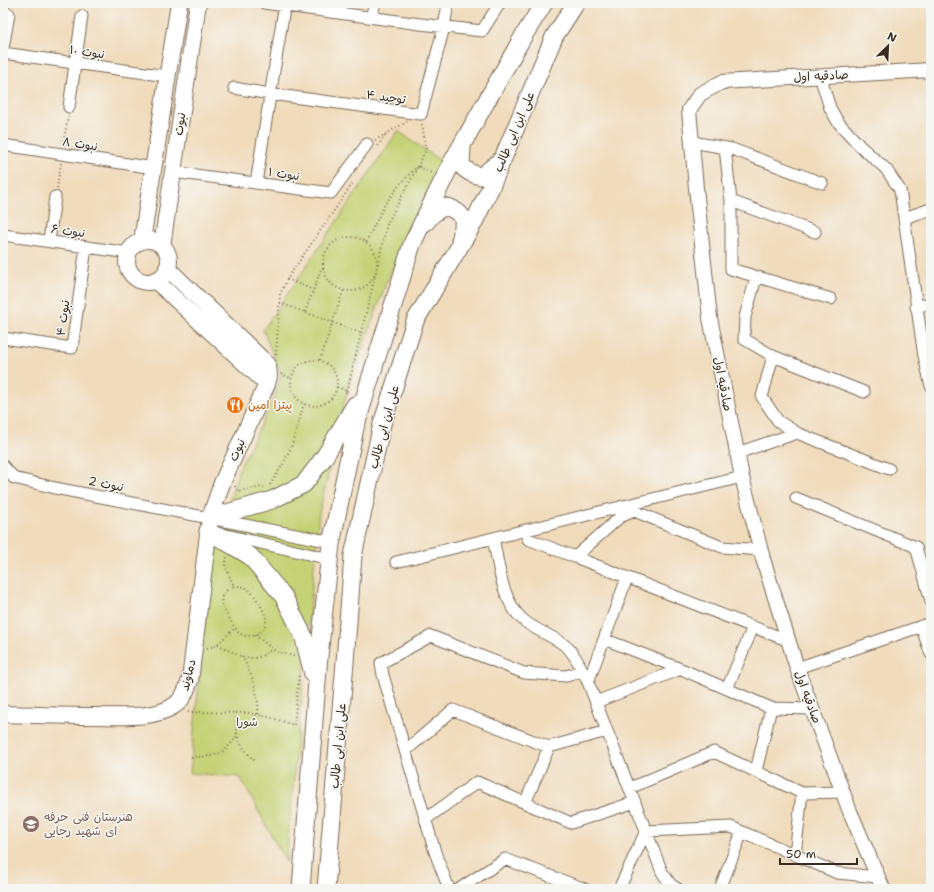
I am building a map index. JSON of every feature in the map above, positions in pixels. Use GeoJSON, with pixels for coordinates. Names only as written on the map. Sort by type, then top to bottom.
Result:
{"type":"FeatureCollection","features":[{"type":"Feature","properties":{"kind":"main road","name":"نبوت"},"geometry":{"type":"LineString","coordinates":[[142,241],[179,3]]}},
{"type":"Feature","properties":{"kind":"main road","name":"نبوت"},"geometry":{"type":"LineString","coordinates":[[162,246],[198,3]]}},
{"type":"Feature","properties":{"kind":"main road","name":"علی ابن ابی طالب"},"geometry":{"type":"LineString","coordinates":[[301,889],[319,656],[332,542],[355,428],[412,244],[462,146],[524,35],[544,3]]}},
{"type":"Feature","properties":{"kind":"main road","name":"علی ابن ابی طالب"},"geometry":{"type":"LineString","coordinates":[[326,889],[353,556],[382,424],[415,321],[480,210],[554,37],[576,3]]}},
{"type":"Feature","properties":{"kind":"main road"},"geometry":{"type":"LineString","coordinates":[[167,76],[186,79]]}},
{"type":"Feature","properties":{"kind":"main road"},"geometry":{"type":"LineString","coordinates":[[462,146],[461,165],[466,171],[475,176],[482,176],[502,160]]}},
{"type":"Feature","properties":{"kind":"main road"},"geometry":{"type":"LineString","coordinates":[[418,233],[435,212],[443,207],[451,208],[460,213],[463,219],[462,235],[458,248]]}},
{"type":"Feature","properties":{"kind":"main road"},"geometry":{"type":"LineString","coordinates":[[152,240],[162,246],[168,256],[169,263],[162,276],[147,282],[139,280],[133,275],[127,260],[134,245],[142,241],[152,240]]}},
{"type":"Feature","properties":{"kind":"main road","name":"نبوت"},"geometry":{"type":"LineString","coordinates":[[167,268],[268,365],[269,376],[267,384],[222,483],[209,524]]}},
{"type":"Feature","properties":{"kind":"main road"},"geometry":{"type":"LineString","coordinates":[[155,280],[267,384]]}},
{"type":"Feature","properties":{"kind":"main road"},"geometry":{"type":"LineString","coordinates":[[317,688],[303,635],[284,597],[250,556],[232,545],[209,524],[272,500],[304,484],[325,456],[369,380]]}},
{"type":"Feature","properties":{"kind":"main road","name":"دماوند"},"geometry":{"type":"LineString","coordinates":[[3,714],[132,716],[162,711],[176,705],[184,695],[190,680],[209,524]]}},
{"type":"Feature","properties":{"kind":"street"},"geometry":{"type":"LineString","coordinates":[[264,3],[285,4],[371,17],[482,31],[500,3]]}},
{"type":"Feature","properties":{"kind":"street"},"geometry":{"type":"LineString","coordinates":[[371,17],[375,3]]}},
{"type":"Feature","properties":{"kind":"street","name":"توحید ۴"},"geometry":{"type":"LineString","coordinates":[[234,88],[421,114],[444,27],[448,3]]}},
{"type":"Feature","properties":{"kind":"street"},"geometry":{"type":"LineString","coordinates":[[256,183],[285,4]]}},
{"type":"Feature","properties":{"kind":"street"},"geometry":{"type":"LineString","coordinates":[[3,48],[9,14]]}},
{"type":"Feature","properties":{"kind":"street"},"geometry":{"type":"LineString","coordinates":[[70,107],[82,16]]}},
{"type":"Feature","properties":{"kind":"street","name":"نبوت ۱۰"},"geometry":{"type":"LineString","coordinates":[[3,53],[167,76]]}},
{"type":"Feature","properties":{"kind":"street","name":"صادقیه اول"},"geometry":{"type":"LineString","coordinates":[[880,883],[843,792],[797,668],[760,550],[742,477],[710,318],[689,110],[700,94],[722,82],[931,70]]}},
{"type":"Feature","properties":{"kind":"street"},"geometry":{"type":"LineString","coordinates":[[820,76],[830,108],[838,122],[860,146],[886,169],[900,190],[916,307],[930,382]]}},
{"type":"Feature","properties":{"kind":"street"},"geometry":{"type":"LineString","coordinates":[[692,142],[732,149],[822,183]]}},
{"type":"Feature","properties":{"kind":"street","name":"نبوت ۸"},"geometry":{"type":"LineString","coordinates":[[3,145],[154,168]]}},
{"type":"Feature","properties":{"kind":"street","name":"نبوت ۱"},"geometry":{"type":"LineString","coordinates":[[173,172],[331,193],[372,145]]}},
{"type":"Feature","properties":{"kind":"street"},"geometry":{"type":"LineString","coordinates":[[725,148],[731,201],[731,269],[756,278],[831,299]]}},
{"type":"Feature","properties":{"kind":"street"},"geometry":{"type":"LineString","coordinates":[[49,242],[55,197]]}},
{"type":"Feature","properties":{"kind":"street"},"geometry":{"type":"LineString","coordinates":[[731,201],[815,232]]}},
{"type":"Feature","properties":{"kind":"street"},"geometry":{"type":"LineString","coordinates":[[904,218],[931,209]]}},
{"type":"Feature","properties":{"kind":"street","name":"نبوت ۶"},"geometry":{"type":"LineString","coordinates":[[3,235],[129,253]]}},
{"type":"Feature","properties":{"kind":"street","name":"نبوت ۴"},"geometry":{"type":"LineString","coordinates":[[3,338],[72,348],[86,247]]}},
{"type":"Feature","properties":{"kind":"street"},"geometry":{"type":"LineString","coordinates":[[756,278],[745,317],[744,339],[773,356],[864,392]]}},
{"type":"Feature","properties":{"kind":"street"},"geometry":{"type":"LineString","coordinates":[[916,307],[931,303]]}},
{"type":"Feature","properties":{"kind":"street"},"geometry":{"type":"LineString","coordinates":[[773,356],[762,397],[778,421],[797,433],[890,469]]}},
{"type":"Feature","properties":{"kind":"street"},"geometry":{"type":"LineString","coordinates":[[737,453],[797,433]]}},
{"type":"Feature","properties":{"kind":"street","name":"نبوت 2"},"geometry":{"type":"LineString","coordinates":[[3,466],[14,478],[209,524]]}},
{"type":"Feature","properties":{"kind":"street"},"geometry":{"type":"LineString","coordinates":[[396,562],[742,477]]}},
{"type":"Feature","properties":{"kind":"street"},"geometry":{"type":"LineString","coordinates":[[796,498],[916,547],[931,601]]}},
{"type":"Feature","properties":{"kind":"street"},"geometry":{"type":"LineString","coordinates":[[622,506],[722,547],[760,550]]}},
{"type":"Feature","properties":{"kind":"street"},"geometry":{"type":"LineString","coordinates":[[575,558],[620,517],[634,511]]}},
{"type":"Feature","properties":{"kind":"street"},"geometry":{"type":"LineString","coordinates":[[209,524],[332,542]]}},
{"type":"Feature","properties":{"kind":"street"},"geometry":{"type":"LineString","coordinates":[[209,524],[330,560]]}},
{"type":"Feature","properties":{"kind":"street"},"geometry":{"type":"LineString","coordinates":[[493,538],[503,585],[508,600],[516,612],[522,619],[568,648],[583,671],[662,872],[671,885],[678,889]]}},
{"type":"Feature","properties":{"kind":"street"},"geometry":{"type":"LineString","coordinates":[[528,538],[575,558],[789,641]]}},
{"type":"Feature","properties":{"kind":"street"},"geometry":{"type":"LineString","coordinates":[[588,682],[627,578]]}},
{"type":"Feature","properties":{"kind":"street"},"geometry":{"type":"LineString","coordinates":[[797,668],[926,624],[931,654]]}},
{"type":"Feature","properties":{"kind":"street"},"geometry":{"type":"LineString","coordinates":[[727,689],[753,627]]}},
{"type":"Feature","properties":{"kind":"street"},"geometry":{"type":"LineString","coordinates":[[450,889],[435,852],[383,675],[381,663],[431,636],[524,673],[566,676],[583,671]]}},
{"type":"Feature","properties":{"kind":"street"},"geometry":{"type":"LineString","coordinates":[[604,638],[771,708],[812,709]]}},
{"type":"Feature","properties":{"kind":"street"},"geometry":{"type":"LineString","coordinates":[[596,702],[681,669]]}},
{"type":"Feature","properties":{"kind":"street"},"geometry":{"type":"LineString","coordinates":[[756,771],[771,708]]}},
{"type":"Feature","properties":{"kind":"street"},"geometry":{"type":"LineString","coordinates":[[405,751],[453,710],[549,747],[607,731]]}},
{"type":"Feature","properties":{"kind":"street"},"geometry":{"type":"LineString","coordinates":[[526,803],[549,747]]}},
{"type":"Feature","properties":{"kind":"street"},"geometry":{"type":"LineString","coordinates":[[630,788],[714,752],[802,792],[843,792]]}},
{"type":"Feature","properties":{"kind":"street"},"geometry":{"type":"LineString","coordinates":[[426,819],[476,782],[571,823],[635,802]]}},
{"type":"Feature","properties":{"kind":"street"},"geometry":{"type":"LineString","coordinates":[[795,855],[802,792]]}},
{"type":"Feature","properties":{"kind":"street"},"geometry":{"type":"LineString","coordinates":[[646,831],[731,827],[837,873],[880,883]]}},
{"type":"Feature","properties":{"kind":"street"},"geometry":{"type":"LineString","coordinates":[[620,889],[646,831]]}},
{"type":"Feature","properties":{"kind":"street"},"geometry":{"type":"LineString","coordinates":[[720,889],[742,832]]}},
{"type":"Feature","properties":{"kind":"street"},"geometry":{"type":"LineString","coordinates":[[459,889],[505,859],[585,889]]}},
{"type":"Feature","properties":{"kind":"path"},"geometry":{"type":"LineString","coordinates":[[344,397],[347,391],[387,224],[426,150],[421,114],[386,134],[372,145]]}},
{"type":"Feature","properties":{"kind":"path"},"geometry":{"type":"LineString","coordinates":[[372,145],[386,134]]}},
{"type":"Feature","properties":{"kind":"path"},"geometry":{"type":"LineString","coordinates":[[418,166],[444,180]]}},
{"type":"Feature","properties":{"kind":"path"},"geometry":{"type":"LineString","coordinates":[[366,242],[385,204],[400,184],[418,166]]}},
{"type":"Feature","properties":{"kind":"path"},"geometry":{"type":"LineString","coordinates":[[276,356],[280,294],[287,279],[356,179]]}},
{"type":"Feature","properties":{"kind":"path"},"geometry":{"type":"LineString","coordinates":[[305,312],[327,249],[341,238],[358,238],[366,242],[373,249],[377,267]]}},
{"type":"Feature","properties":{"kind":"path"},"geometry":{"type":"LineString","coordinates":[[322,266],[324,274],[329,282],[344,291],[353,292],[362,289],[370,284],[375,276]]}},
{"type":"Feature","properties":{"kind":"path"},"geometry":{"type":"LineString","coordinates":[[287,279],[313,290]]}},
{"type":"Feature","properties":{"kind":"path"},"geometry":{"type":"LineString","coordinates":[[320,360],[344,291]]}},
{"type":"Feature","properties":{"kind":"path"},"geometry":{"type":"LineString","coordinates":[[280,303],[361,333]]}},
{"type":"Feature","properties":{"kind":"path"},"geometry":{"type":"LineString","coordinates":[[312,359],[320,360],[327,363],[333,369],[336,376],[337,387],[332,398],[326,403],[319,406],[311,406],[297,400],[290,386],[290,378],[298,365],[312,359]]}},
{"type":"Feature","properties":{"kind":"path"},"geometry":{"type":"LineString","coordinates":[[337,387],[347,391]]}},
{"type":"Feature","properties":{"kind":"path"},"geometry":{"type":"LineString","coordinates":[[269,487],[283,464],[292,445],[304,404]]}},
{"type":"Feature","properties":{"kind":"path"},"geometry":{"type":"LineString","coordinates":[[235,485],[237,491],[269,487],[274,484]]}},
{"type":"Feature","properties":{"kind":"path"},"geometry":{"type":"LineString","coordinates":[[232,545],[227,555],[225,566],[234,586]]}},
{"type":"Feature","properties":{"kind":"path"},"geometry":{"type":"LineString","coordinates":[[234,586],[245,587],[249,590],[264,611],[266,622],[264,628],[255,635],[244,635],[235,628],[222,606],[221,601],[225,591],[234,586]]}},
{"type":"Feature","properties":{"kind":"path"},"geometry":{"type":"LineString","coordinates":[[193,652],[215,646],[235,628]]}},
{"type":"Feature","properties":{"kind":"path"},"geometry":{"type":"LineString","coordinates":[[255,635],[272,649],[286,655],[309,659]]}},
{"type":"Feature","properties":{"kind":"path"},"geometry":{"type":"LineString","coordinates":[[218,644],[234,654],[247,658],[259,657],[267,654],[272,649]]}},
{"type":"Feature","properties":{"kind":"path"},"geometry":{"type":"LineString","coordinates":[[242,656],[254,682],[258,702],[258,715]]}},
{"type":"Feature","properties":{"kind":"path"},"geometry":{"type":"LineString","coordinates":[[185,712],[249,713],[294,725],[299,673]]}},
{"type":"Feature","properties":{"kind":"path"},"geometry":{"type":"LineString","coordinates":[[236,713],[237,736],[244,750],[256,762]]}},
{"type":"Feature","properties":{"kind":"path"},"geometry":{"type":"LineString","coordinates":[[191,757],[220,754],[229,748],[237,736]]}},
{"type":"Feature","properties":{"kind":"green space","name":"شورا"},"geometry":{"type":"Polygon","coordinates":[[[398,131],[441,161],[387,281],[347,391],[319,514],[286,862],[240,777],[190,773],[210,569],[239,469],[275,396],[281,374],[263,330],[398,131]]]}},
{"type":"Feature","properties":{"kind":"place","name":"پیتزا امین"},"geometry":{"type":"Point","coordinates":[235,405]}},
{"type":"Feature","properties":{"kind":"place","name":"هنرستان فنی حرفه ای شهید رجایی"},"geometry":{"type":"Point","coordinates":[31,824]}}]}
